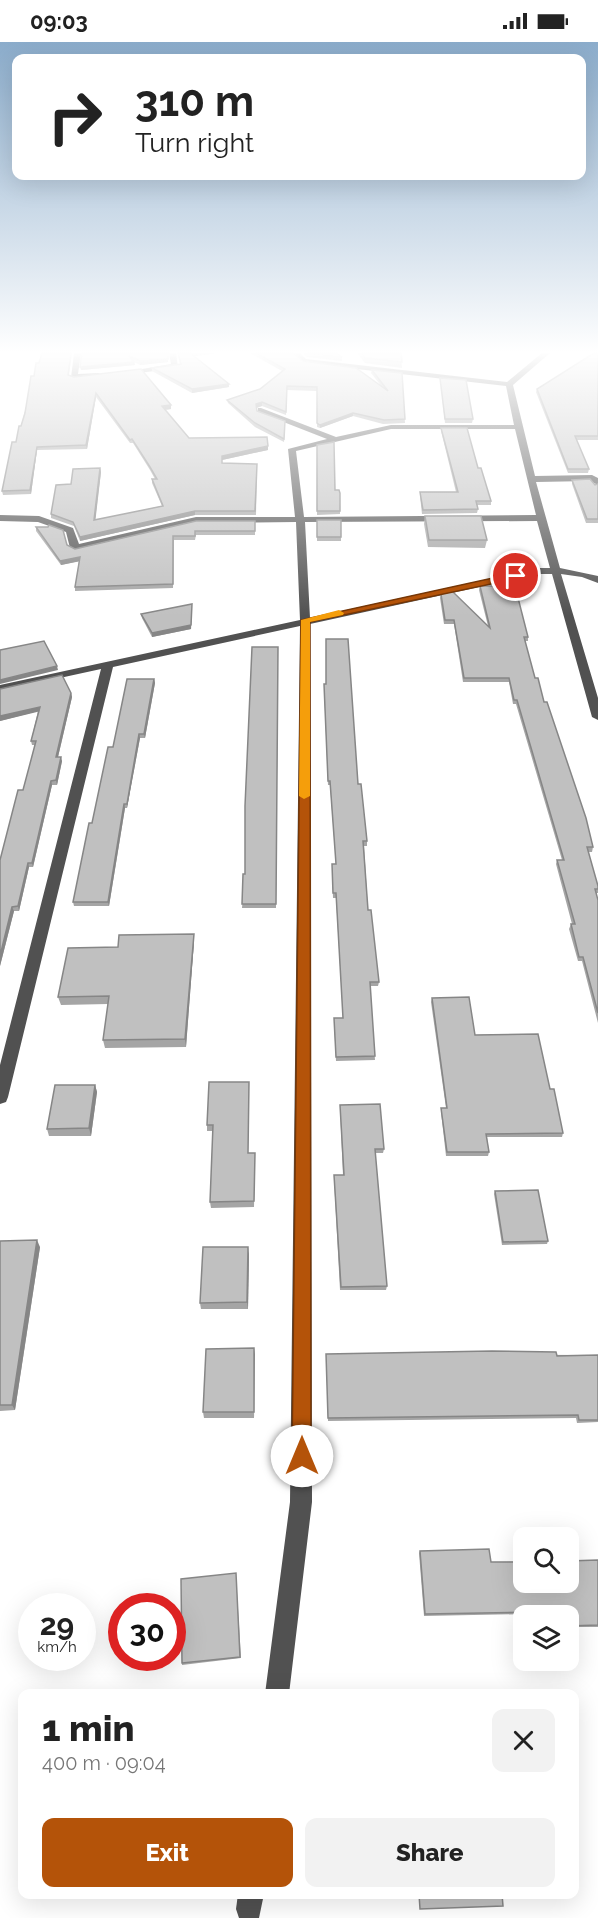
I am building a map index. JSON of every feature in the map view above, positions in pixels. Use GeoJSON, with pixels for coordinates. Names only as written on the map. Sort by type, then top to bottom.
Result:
{"type":"FeatureCollection","features":[{"type":"Feature","properties":{"kind":"street"},"geometry":{"type":"LineString","coordinates":[[278,1689],[301,1502],[305,620],[300,519],[292,449],[328,441]]}},
{"type":"Feature","properties":{"kind":"street"},"geometry":{"type":"LineString","coordinates":[[522,441],[598,717]]}},
{"type":"Feature","properties":{"kind":"street"},"geometry":{"type":"LineString","coordinates":[[532,479],[596,479]]}},
{"type":"Feature","properties":{"kind":"street"},"geometry":{"type":"LineString","coordinates":[[0,518],[39,519],[70,531],[75,548],[196,520],[542,518]]}},
{"type":"Feature","properties":{"kind":"street"},"geometry":{"type":"LineString","coordinates":[[0,688],[539,571],[556,570],[598,580]]}},
{"type":"Feature","properties":{"kind":"street"},"geometry":{"type":"LineString","coordinates":[[0,1097],[108,664]]}},
{"type":"Feature","properties":{"kind":"building"},"geometry":{"type":"Polygon","coordinates":[[[87,441],[86,445],[37,447],[30,490],[2,491],[12,442],[87,441]]]}},
{"type":"Feature","properties":{"kind":"building"},"geometry":{"type":"Polygon","coordinates":[[[133,441],[267,441],[268,446],[222,456],[222,463],[257,464],[255,511],[195,511],[80,537],[73,522],[51,514],[56,485],[71,484],[73,469],[100,468],[94,520],[163,506],[152,479],[157,479],[133,441]]]}},
{"type":"Feature","properties":{"kind":"building"},"geometry":{"type":"Polygon","coordinates":[[[444,441],[470,441],[491,501],[476,501],[478,509],[423,510],[420,492],[458,492],[444,441]]]}},
{"type":"Feature","properties":{"kind":"building"},"geometry":{"type":"Polygon","coordinates":[[[557,441],[577,441],[589,469],[568,469],[557,441]]]}},
{"type":"Feature","properties":{"kind":"building"},"geometry":{"type":"Polygon","coordinates":[[[334,442],[335,490],[339,490],[340,493],[340,511],[317,511],[317,445],[334,442]]]}},
{"type":"Feature","properties":{"kind":"building"},"geometry":{"type":"Polygon","coordinates":[[[590,479],[595,485],[598,484],[598,519],[587,519],[572,480],[590,479]]]}},
{"type":"Feature","properties":{"kind":"building"},"geometry":{"type":"Polygon","coordinates":[[[425,516],[481,516],[487,540],[429,540],[425,516]]]}},
{"type":"Feature","properties":{"kind":"building"},"geometry":{"type":"Polygon","coordinates":[[[317,520],[341,520],[341,537],[317,537],[317,520]]]}},
{"type":"Feature","properties":{"kind":"building"},"geometry":{"type":"Polygon","coordinates":[[[196,521],[255,521],[255,531],[195,531],[195,536],[173,536],[173,584],[75,587],[80,557],[60,561],[36,527],[48,527],[49,525],[63,530],[67,545],[75,549],[196,521]]]}},
{"type":"Feature","properties":{"kind":"building"},"geometry":{"type":"Polygon","coordinates":[[[480,586],[515,586],[528,637],[524,637],[535,678],[538,678],[544,702],[547,702],[586,818],[593,847],[587,847],[598,886],[598,889],[595,889],[598,900],[598,1013],[583,957],[579,957],[571,924],[575,924],[557,860],[564,860],[509,678],[464,678],[454,620],[445,620],[441,594],[452,591],[490,628],[480,586]]]}},
{"type":"Feature","properties":{"kind":"building"},"geometry":{"type":"Polygon","coordinates":[[[192,604],[191,625],[152,633],[141,614],[192,604]]]}},
{"type":"Feature","properties":{"kind":"building"},"geometry":{"type":"Polygon","coordinates":[[[326,639],[348,639],[358,784],[361,784],[367,841],[363,841],[368,910],[371,910],[379,982],[370,982],[375,1056],[336,1057],[334,1018],[343,1018],[336,893],[333,893],[332,864],[336,864],[330,781],[328,781],[324,684],[326,684],[326,639]]]}},
{"type":"Feature","properties":{"kind":"building"},"geometry":{"type":"Polygon","coordinates":[[[44,641],[57,666],[0,680],[0,650],[44,641]]]}},
{"type":"Feature","properties":{"kind":"building"},"geometry":{"type":"Polygon","coordinates":[[[252,647],[278,647],[276,904],[242,904],[243,874],[245,874],[245,806],[252,647]]]}},
{"type":"Feature","properties":{"kind":"building"},"geometry":{"type":"Polygon","coordinates":[[[62,675],[71,693],[56,757],[61,757],[56,780],[51,781],[32,863],[28,863],[18,906],[12,907],[0,956],[0,860],[18,790],[23,790],[36,741],[31,741],[40,707],[0,716],[0,689],[62,675]]]}},
{"type":"Feature","properties":{"kind":"building"},"geometry":{"type":"Polygon","coordinates":[[[127,679],[154,679],[144,734],[139,734],[127,804],[124,804],[108,902],[73,902],[89,823],[92,823],[108,747],[113,747],[127,679]]]}},
{"type":"Feature","properties":{"kind":"building"},"geometry":{"type":"Polygon","coordinates":[[[194,934],[185,1039],[103,1040],[109,996],[58,997],[68,948],[118,947],[119,935],[194,934]]]}},
{"type":"Feature","properties":{"kind":"building"},"geometry":{"type":"Polygon","coordinates":[[[469,997],[475,1035],[538,1034],[550,1089],[554,1089],[563,1133],[486,1134],[489,1152],[447,1152],[441,1108],[447,1108],[432,998],[469,997]]]}},
{"type":"Feature","properties":{"kind":"building"},"geometry":{"type":"Polygon","coordinates":[[[209,1082],[249,1082],[248,1153],[255,1153],[254,1201],[210,1202],[213,1125],[207,1125],[209,1082]]]}},
{"type":"Feature","properties":{"kind":"building"},"geometry":{"type":"Polygon","coordinates":[[[55,1085],[95,1085],[89,1128],[47,1129],[55,1085]]]}},
{"type":"Feature","properties":{"kind":"building"},"geometry":{"type":"Polygon","coordinates":[[[380,1104],[384,1149],[375,1149],[387,1286],[341,1287],[334,1175],[344,1175],[340,1105],[380,1104]]]}},
{"type":"Feature","properties":{"kind":"building"},"geometry":{"type":"Polygon","coordinates":[[[538,1190],[548,1241],[503,1242],[495,1191],[538,1190]]]}},
{"type":"Feature","properties":{"kind":"building"},"geometry":{"type":"Polygon","coordinates":[[[37,1240],[12,1405],[0,1405],[0,1241],[37,1240]]]}},
{"type":"Feature","properties":{"kind":"building"},"geometry":{"type":"Polygon","coordinates":[[[203,1247],[248,1247],[247,1302],[200,1303],[203,1247]]]}},
{"type":"Feature","properties":{"kind":"building"},"geometry":{"type":"Polygon","coordinates":[[[254,1348],[254,1412],[203,1412],[206,1349],[254,1348]]]}},
{"type":"Feature","properties":{"kind":"building"},"geometry":{"type":"Polygon","coordinates":[[[556,1352],[557,1356],[598,1355],[598,1420],[579,1420],[578,1415],[328,1418],[326,1354],[556,1352]]]}},
{"type":"Feature","properties":{"kind":"building"},"geometry":{"type":"Polygon","coordinates":[[[489,1549],[491,1562],[513,1562],[513,1593],[579,1593],[579,1561],[598,1560],[598,1625],[579,1626],[579,1605],[513,1605],[513,1612],[425,1614],[420,1551],[489,1549]]]}},
{"type":"Feature","properties":{"kind":"building"},"geometry":{"type":"Polygon","coordinates":[[[236,1573],[240,1657],[186,1663],[186,1593],[181,1593],[181,1579],[236,1573]]]}},
{"type":"Feature","properties":{"kind":"building"},"geometry":{"type":"Polygon","coordinates":[[[419,1899],[502,1899],[503,1906],[420,1909],[419,1899]]]}},
{"type":"Feature","properties":{"kind":"slow traffic"},"geometry":{"type":"LineString","coordinates":[[304,796],[305,620],[339,613]]}},
{"type":"Feature","properties":{"kind":"route"},"geometry":{"type":"LineString","coordinates":[[302,1456],[305,620],[516,576]]}}]}
